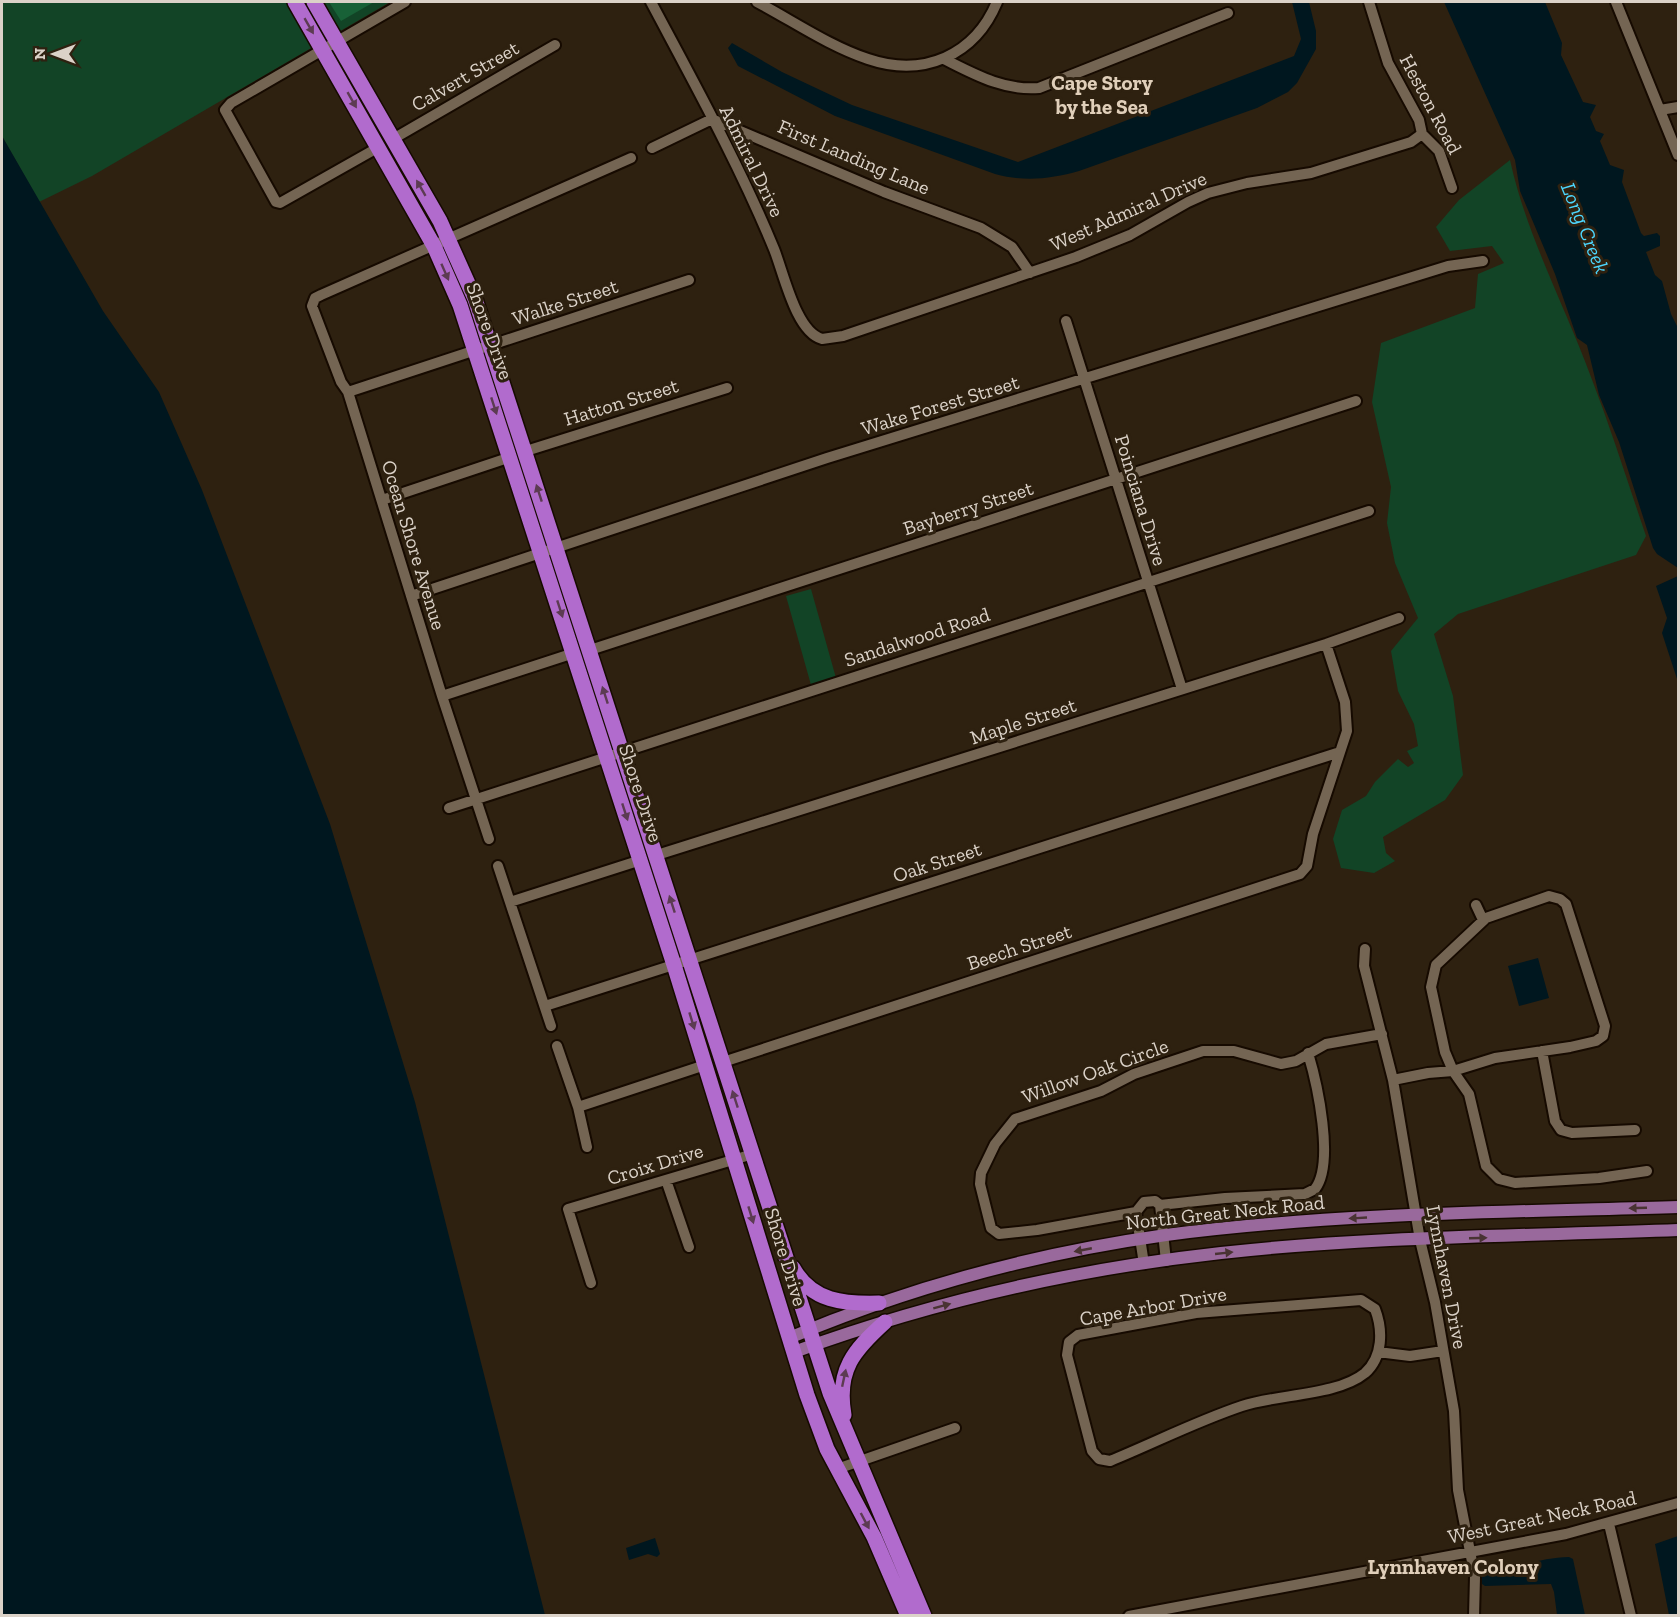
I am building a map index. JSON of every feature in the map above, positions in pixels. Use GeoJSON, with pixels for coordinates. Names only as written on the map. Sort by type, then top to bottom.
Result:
{"type":"FeatureCollection","features":[{"type":"Feature","properties":{"kind":"highway","name":"Shore Drive"},"geometry":{"type":"LineString","coordinates":[[295,2],[434,246],[460,305],[674,965],[807,1395],[837,1469],[874,1537],[908,1616]]}},
{"type":"Feature","properties":{"kind":"highway","name":"Shore Drive"},"geometry":{"type":"LineString","coordinates":[[314,2],[449,239],[474,294],[811,1337],[847,1436],[924,1616]]}},
{"type":"Feature","properties":{"kind":"highway"},"geometry":{"type":"LineString","coordinates":[[784,1252],[798,1277],[818,1294],[840,1303],[879,1303]]}},
{"type":"Feature","properties":{"kind":"highway"},"geometry":{"type":"LineString","coordinates":[[847,1436],[842,1407],[845,1372],[857,1349],[885,1322]]}},
{"type":"Feature","properties":{"kind":"main road","name":"North Great Neck Road"},"geometry":{"type":"LineString","coordinates":[[792,1345],[879,1303],[1009,1267],[1140,1239],[1291,1221],[1678,1207]]}},
{"type":"Feature","properties":{"kind":"main road","name":"North Great Neck Road"},"geometry":{"type":"LineString","coordinates":[[811,1337],[885,1322],[1024,1285],[1144,1264],[1260,1249],[1678,1230]]}},
{"type":"Feature","properties":{"kind":"street"},"geometry":{"type":"LineString","coordinates":[[379,147],[280,203],[273,200],[225,114],[227,106],[231,103],[405,2]]}},
{"type":"Feature","properties":{"kind":"street","name":"Admiral Drive"},"geometry":{"type":"LineString","coordinates":[[651,2],[760,215],[805,328],[815,337]]}},
{"type":"Feature","properties":{"kind":"street"},"geometry":{"type":"LineString","coordinates":[[757,2],[870,60],[916,64],[944,59],[975,39],[990,18],[997,2]]}},
{"type":"Feature","properties":{"kind":"street","name":"Heston Road"},"geometry":{"type":"LineString","coordinates":[[1369,2],[1388,63],[1419,120],[1422,134],[1439,151],[1452,188]]}},
{"type":"Feature","properties":{"kind":"street"},"geometry":{"type":"LineString","coordinates":[[1616,2],[1678,155]]}},
{"type":"Feature","properties":{"kind":"street"},"geometry":{"type":"LineString","coordinates":[[944,59],[998,84],[1024,89],[1038,88],[1228,13]]}},
{"type":"Feature","properties":{"kind":"street","name":"Calvert Street"},"geometry":{"type":"LineString","coordinates":[[393,139],[555,45]]}},
{"type":"Feature","properties":{"kind":"street"},"geometry":{"type":"LineString","coordinates":[[1660,110],[1678,108]]}},
{"type":"Feature","properties":{"kind":"street"},"geometry":{"type":"LineString","coordinates":[[652,148],[712,119]]}},
{"type":"Feature","properties":{"kind":"street","name":"First Landing Lane"},"geometry":{"type":"LineString","coordinates":[[712,119],[884,192],[981,228],[1012,247],[1030,273]]}},
{"type":"Feature","properties":{"kind":"street","name":"West Admiral Drive"},"geometry":{"type":"LineString","coordinates":[[815,337],[829,339],[843,336],[1030,273],[1130,235],[1188,202],[1208,194],[1246,183],[1311,173],[1412,141],[1422,134]]}},
{"type":"Feature","properties":{"kind":"street"},"geometry":{"type":"LineString","coordinates":[[434,246],[631,158]]}},
{"type":"Feature","properties":{"kind":"street","name":"Ocean Shore Avenue"},"geometry":{"type":"LineString","coordinates":[[434,246],[321,295],[315,298],[312,306],[341,382],[348,392],[442,696],[489,839]]}},
{"type":"Feature","properties":{"kind":"street","name":"Wake Forest Street"},"geometry":{"type":"LineString","coordinates":[[411,596],[827,458],[1448,266],[1483,261]]}},
{"type":"Feature","properties":{"kind":"street","name":"Walke Street"},"geometry":{"type":"LineString","coordinates":[[348,392],[689,280]]}},
{"type":"Feature","properties":{"kind":"street","name":"Poinciana Drive"},"geometry":{"type":"LineString","coordinates":[[1066,321],[1182,689]]}},
{"type":"Feature","properties":{"kind":"street","name":"Hatton Street"},"geometry":{"type":"LineString","coordinates":[[526,451],[727,388]]}},
{"type":"Feature","properties":{"kind":"street","name":"Bayberry Street"},"geometry":{"type":"LineString","coordinates":[[590,650],[1356,401]]}},
{"type":"Feature","properties":{"kind":"street"},"geometry":{"type":"LineString","coordinates":[[382,500],[511,457]]}},
{"type":"Feature","properties":{"kind":"street","name":"Sandalwood Road"},"geometry":{"type":"LineString","coordinates":[[476,799],[1369,511]]}},
{"type":"Feature","properties":{"kind":"street","name":"Maple Street"},"geometry":{"type":"LineString","coordinates":[[657,855],[1326,644],[1399,618]]}},
{"type":"Feature","properties":{"kind":"street"},"geometry":{"type":"LineString","coordinates":[[1326,644],[1347,709],[1347,731],[1340,752]]}},
{"type":"Feature","properties":{"kind":"street"},"geometry":{"type":"LineString","coordinates":[[442,696],[574,653]]}},
{"type":"Feature","properties":{"kind":"street","name":"Beech Street"},"geometry":{"type":"LineString","coordinates":[[723,1062],[1284,880],[1305,870],[1313,834],[1340,752]]}},
{"type":"Feature","properties":{"kind":"street","name":"Oak Street"},"geometry":{"type":"LineString","coordinates":[[545,1006],[1340,752]]}},
{"type":"Feature","properties":{"kind":"street"},"geometry":{"type":"LineString","coordinates":[[450,808],[476,799]]}},
{"type":"Feature","properties":{"kind":"street"},"geometry":{"type":"LineString","coordinates":[[510,902],[640,860]]}},
{"type":"Feature","properties":{"kind":"street"},"geometry":{"type":"LineString","coordinates":[[498,866],[551,1026]]}},
{"type":"Feature","properties":{"kind":"street"},"geometry":{"type":"LineString","coordinates":[[1393,1080],[1453,1071],[1495,1058],[1596,1041],[1605,1031],[1566,904],[1560,898],[1550,896],[1483,920],[1441,958],[1431,979],[1445,1052],[1453,1071],[1469,1094],[1482,1159],[1491,1173],[1499,1179],[1515,1183],[1599,1178],[1647,1172]]}},
{"type":"Feature","properties":{"kind":"street"},"geometry":{"type":"LineString","coordinates":[[1476,905],[1483,920]]}},
{"type":"Feature","properties":{"kind":"street","name":"Lynnhaven Drive"},"geometry":{"type":"LineString","coordinates":[[1365,949],[1364,966],[1393,1080],[1420,1240],[1454,1411],[1458,1490],[1472,1552],[1475,1577],[1474,1616]]}},
{"type":"Feature","properties":{"kind":"street","name":"Willow Oak Circle"},"geometry":{"type":"LineString","coordinates":[[1308,1053],[1314,1072],[1322,1128],[1322,1169],[1316,1189],[1305,1194],[1224,1198],[1160,1205],[1155,1201],[1144,1202],[1136,1212],[1037,1230],[999,1234],[991,1228],[980,1184],[981,1173],[995,1144],[1015,1119],[1101,1091],[1134,1074],[1210,1050],[1234,1051],[1281,1064],[1296,1061],[1308,1053],[1326,1044],[1382,1034]]}},
{"type":"Feature","properties":{"kind":"street"},"geometry":{"type":"LineString","coordinates":[[557,1046],[578,1107],[587,1147]]}},
{"type":"Feature","properties":{"kind":"street"},"geometry":{"type":"LineString","coordinates":[[1542,1051],[1555,1120],[1561,1130],[1572,1133],[1635,1130]]}},
{"type":"Feature","properties":{"kind":"street"},"geometry":{"type":"LineString","coordinates":[[578,1107],[705,1065]]}},
{"type":"Feature","properties":{"kind":"street","name":"Croix Drive"},"geometry":{"type":"LineString","coordinates":[[591,1283],[568,1209],[753,1154]]}},
{"type":"Feature","properties":{"kind":"street"},"geometry":{"type":"LineString","coordinates":[[666,1180],[689,1247]]}},
{"type":"Feature","properties":{"kind":"street"},"geometry":{"type":"LineString","coordinates":[[1160,1205],[1166,1261]]}},
{"type":"Feature","properties":{"kind":"street"},"geometry":{"type":"LineString","coordinates":[[1136,1212],[1144,1264]]}},
{"type":"Feature","properties":{"kind":"street","name":"Cape Arbor Drive"},"geometry":{"type":"LineString","coordinates":[[1361,1300],[1371,1304],[1377,1315],[1380,1340],[1378,1352],[1371,1366],[1357,1378],[1324,1389],[1241,1406],[1110,1461],[1099,1459],[1092,1451],[1067,1355],[1067,1347],[1073,1338],[1111,1327],[1196,1313],[1361,1300]]}},
{"type":"Feature","properties":{"kind":"street"},"geometry":{"type":"LineString","coordinates":[[1378,1352],[1410,1356],[1443,1352]]}},
{"type":"Feature","properties":{"kind":"street"},"geometry":{"type":"LineString","coordinates":[[837,1469],[955,1428]]}},
{"type":"Feature","properties":{"kind":"street","name":"West Great Neck Road"},"geometry":{"type":"LineString","coordinates":[[1129,1616],[1610,1524],[1678,1503]]}},
{"type":"Feature","properties":{"kind":"street"},"geometry":{"type":"LineString","coordinates":[[1610,1524],[1631,1616]]}},
{"type":"Feature","properties":{"kind":"green space"},"geometry":{"type":"Polygon","coordinates":[[[2,2],[390,2],[92,176],[39,202],[2,136],[2,2]]]}},
{"type":"Feature","properties":{"kind":"green space"},"geometry":{"type":"Polygon","coordinates":[[[329,2],[374,2],[341,21],[329,2]]]}},
{"type":"Feature","properties":{"kind":"green space"},"geometry":{"type":"Polygon","coordinates":[[[1510,160],[1526,215],[1581,350],[1646,536],[1636,555],[1458,614],[1434,634],[1453,696],[1463,775],[1445,800],[1383,837],[1386,853],[1395,861],[1374,873],[1341,868],[1333,839],[1342,810],[1366,796],[1375,782],[1398,759],[1408,767],[1414,763],[1407,751],[1418,746],[1414,724],[1398,691],[1391,651],[1418,618],[1395,563],[1387,523],[1391,487],[1372,402],[1381,343],[1475,308],[1478,274],[1504,263],[1492,246],[1450,251],[1436,227],[1459,200],[1510,160]]]}},
{"type":"Feature","properties":{"kind":"green space"},"geometry":{"type":"Polygon","coordinates":[[[811,589],[836,678],[811,685],[786,596],[811,589]]]}},
{"type":"Feature","properties":{"kind":"water"},"geometry":{"type":"Polygon","coordinates":[[[1292,2],[1309,2],[1316,31],[1316,49],[1297,83],[1288,92],[1257,108],[1079,171],[1037,178],[1016,178],[995,174],[835,116],[738,66],[728,48],[732,43],[782,72],[852,105],[1018,162],[1294,56],[1301,39],[1292,2]]]}},
{"type":"Feature","properties":{"kind":"water","name":"Long Creek"},"geometry":{"type":"Polygon","coordinates":[[[1444,2],[1545,2],[1562,43],[1561,55],[1583,102],[1596,105],[1590,117],[1596,131],[1604,134],[1600,141],[1610,165],[1624,170],[1622,182],[1641,233],[1644,236],[1657,233],[1660,236],[1660,246],[1646,252],[1655,275],[1662,281],[1671,314],[1678,328],[1678,568],[1657,554],[1653,548],[1619,442],[1599,395],[1587,345],[1577,338],[1555,274],[1520,191],[1515,160],[1444,2]]]}},
{"type":"Feature","properties":{"kind":"water"},"geometry":{"type":"Polygon","coordinates":[[[2,136],[103,311],[159,392],[202,490],[330,824],[415,1102],[545,1615],[2,1615],[2,136]]]}},
{"type":"Feature","properties":{"kind":"water"},"geometry":{"type":"Polygon","coordinates":[[[1678,576],[1678,682],[1662,633],[1667,618],[1656,586],[1678,576]]]}},
{"type":"Feature","properties":{"kind":"water"},"geometry":{"type":"Polygon","coordinates":[[[1538,958],[1549,998],[1519,1006],[1508,966],[1538,958]]]}},
{"type":"Feature","properties":{"kind":"water"},"geometry":{"type":"Polygon","coordinates":[[[1678,1536],[1678,1615],[1669,1615],[1655,1544],[1678,1536]]]}},
{"type":"Feature","properties":{"kind":"water"},"geometry":{"type":"Polygon","coordinates":[[[655,1538],[660,1554],[657,1557],[648,1554],[629,1560],[626,1548],[655,1538]]]}},
{"type":"Feature","properties":{"kind":"water"},"geometry":{"type":"Polygon","coordinates":[[[1569,1557],[1573,1559],[1585,1615],[1557,1615],[1551,1584],[1485,1586],[1482,1584],[1482,1575],[1489,1569],[1569,1557]]]}},
{"type":"Feature","properties":{"kind":"district","name":"Cape Story by the Sea"},"geometry":{"type":"Point","coordinates":[1102,95]}},
{"type":"Feature","properties":{"kind":"district","name":"Lynnhaven Colony"},"geometry":{"type":"Point","coordinates":[1453,1567]}}]}
